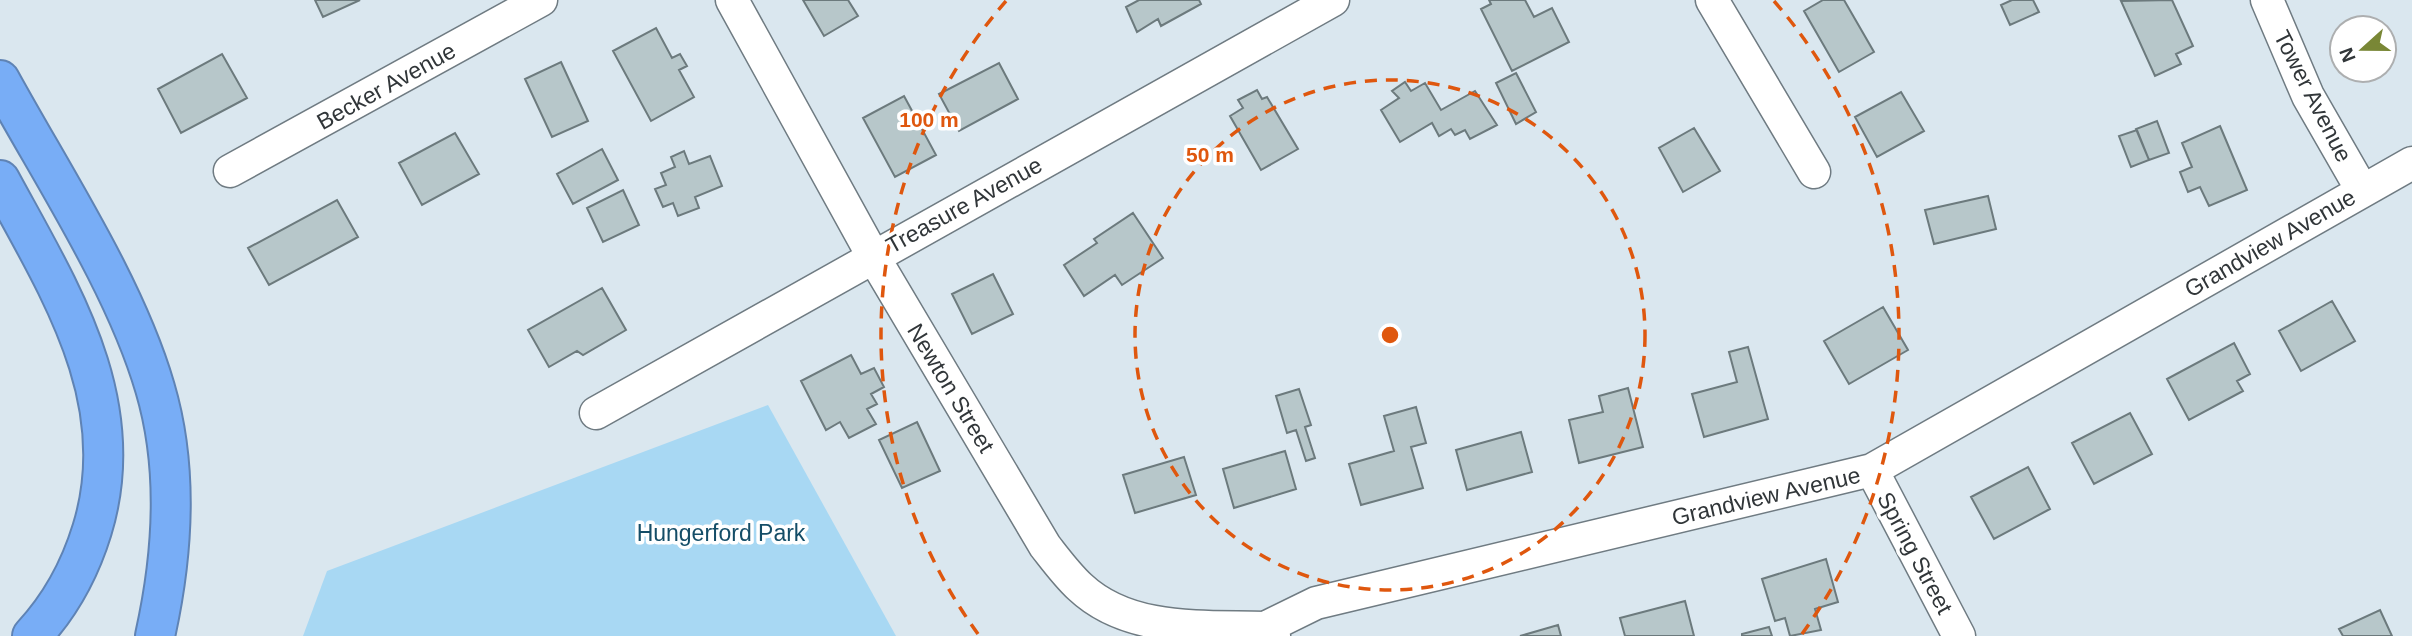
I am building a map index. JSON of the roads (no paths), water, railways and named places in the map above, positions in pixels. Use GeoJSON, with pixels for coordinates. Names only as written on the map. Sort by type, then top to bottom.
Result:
{"type":"FeatureCollection","features":[{"type":"Feature","properties":{"kind":"highway"},"geometry":{"type":"LineString","coordinates":[[0,80],[115,290],[139,342],[156,390],[166,442],[171,519],[166,577],[155,636]]}},
{"type":"Feature","properties":{"kind":"highway"},"geometry":{"type":"LineString","coordinates":[[0,180],[77,327],[94,376],[103,428],[102,482],[89,538],[70,583],[32,636]]}},
{"type":"Feature","properties":{"kind":"street","name":"Becker Avenue"},"geometry":{"type":"LineString","coordinates":[[230,171],[541,0]]}},
{"type":"Feature","properties":{"kind":"street","name":"Newton Street"},"geometry":{"type":"LineString","coordinates":[[733,0],[873,256],[1045,546],[1081,588],[1125,616],[1176,626],[1270,632]]}},
{"type":"Feature","properties":{"kind":"street","name":"Treasure Avenue"},"geometry":{"type":"LineString","coordinates":[[596,413],[1333,0]]}},
{"type":"Feature","properties":{"kind":"street"},"geometry":{"type":"LineString","coordinates":[[1712,0],[1814,172]]}},
{"type":"Feature","properties":{"kind":"street","name":"Tower Avenue"},"geometry":{"type":"LineString","coordinates":[[2267,0],[2308,96],[2362,190]]}},
{"type":"Feature","properties":{"kind":"street","name":"Grandview Avenue"},"geometry":{"type":"LineString","coordinates":[[1270,632],[1316,603],[1872,471],[2412,163]]}},
{"type":"Feature","properties":{"kind":"street","name":"Spring Street"},"geometry":{"type":"LineString","coordinates":[[1872,471],[1959,636]]}},
{"type":"Feature","properties":{"kind":"park label","name":"Hungerford Park"},"geometry":{"type":"Point","coordinates":[721,533]}}]}
